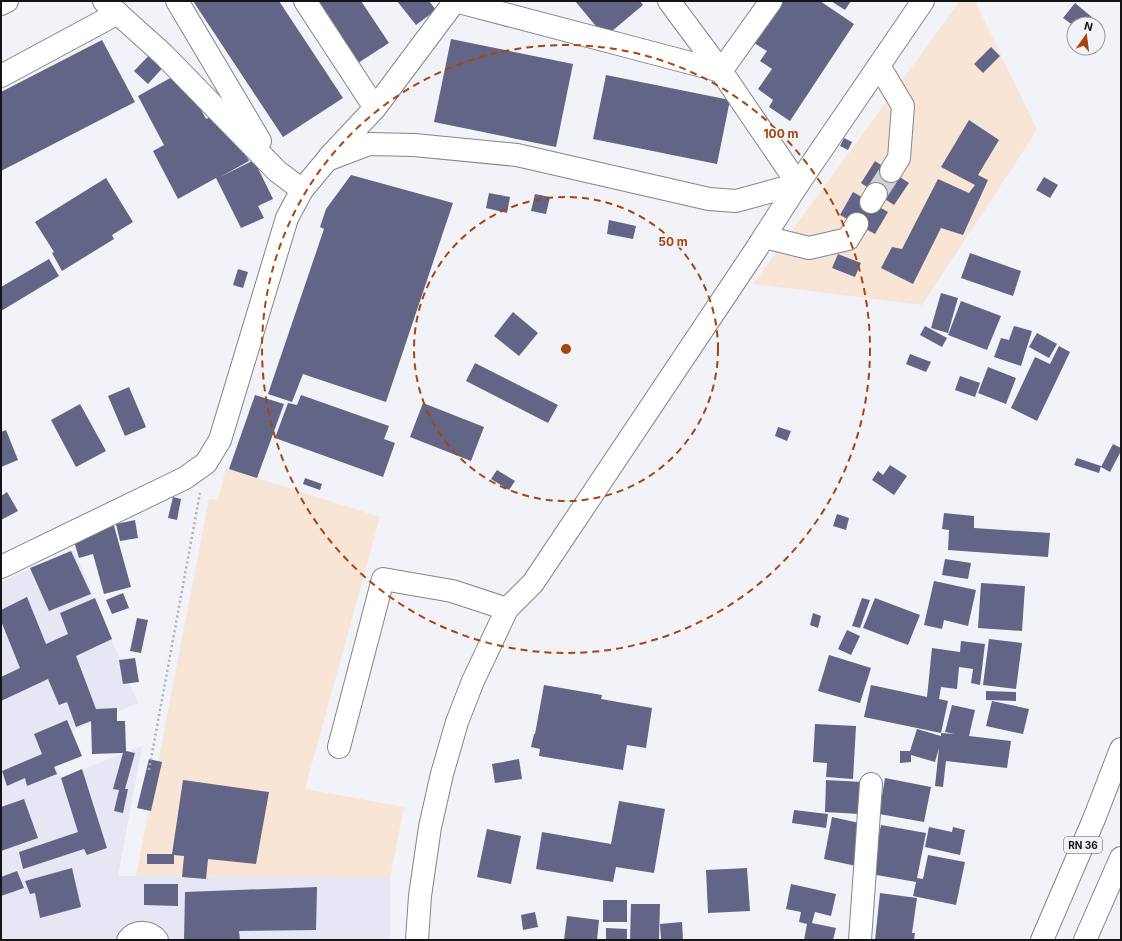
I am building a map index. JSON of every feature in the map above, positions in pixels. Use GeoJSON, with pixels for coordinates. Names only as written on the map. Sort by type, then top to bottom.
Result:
{"type":"FeatureCollection","features":[{"type":"Feature","properties":{"kind":"main road"},"geometry":{"type":"LineString","coordinates":[[1,4],[7,1]]}},
{"type":"Feature","properties":{"kind":"main road"},"geometry":{"type":"LineString","coordinates":[[177,1],[277,171]]}},
{"type":"Feature","properties":{"kind":"main road"},"geometry":{"type":"LineString","coordinates":[[305,1],[375,108]]}},
{"type":"Feature","properties":{"kind":"main road"},"geometry":{"type":"LineString","coordinates":[[1,567],[185,478],[206,463],[220,440],[287,218],[302,190],[327,160],[375,108],[455,1],[721,71]]}},
{"type":"Feature","properties":{"kind":"main road"},"geometry":{"type":"LineString","coordinates":[[669,1],[721,71],[798,184]]}},
{"type":"Feature","properties":{"kind":"main road"},"geometry":{"type":"LineString","coordinates":[[721,71],[771,1]]}},
{"type":"Feature","properties":{"kind":"main road"},"geometry":{"type":"LineString","coordinates":[[417,940],[420,896],[425,858],[442,774],[460,716],[473,681],[506,609],[533,583],[798,184],[923,1]]}},
{"type":"Feature","properties":{"kind":"main road"},"geometry":{"type":"LineString","coordinates":[[1,76],[111,7],[162,54],[277,171],[302,190]]}},
{"type":"Feature","properties":{"kind":"main road"},"geometry":{"type":"LineString","coordinates":[[879,66],[903,106],[898,158],[891,171]]}},
{"type":"Feature","properties":{"kind":"main road"},"geometry":{"type":"LineString","coordinates":[[327,160],[369,144],[414,145],[517,156],[709,199],[736,201],[798,184]]}},
{"type":"Feature","properties":{"kind":"main road"},"geometry":{"type":"LineString","coordinates":[[764,237],[808,248],[848,239],[858,224]]}},
{"type":"Feature","properties":{"kind":"main road"},"geometry":{"type":"LineString","coordinates":[[339,747],[383,579],[452,591],[506,609]]}},
{"type":"Feature","properties":{"kind":"main road","name":"RN 36"},"geometry":{"type":"LineString","coordinates":[[1042,940],[1094,819],[1121,749]]}},
{"type":"Feature","properties":{"kind":"main road"},"geometry":{"type":"LineString","coordinates":[[860,940],[871,784]]}},
{"type":"Feature","properties":{"kind":"main road"},"geometry":{"type":"LineString","coordinates":[[1085,940],[1121,858]]}},
{"type":"Feature","properties":{"kind":"main road"},"geometry":{"type":"LineString","coordinates":[[128,940],[136,934],[144,933],[151,934],[157,940]]}},
{"type":"Feature","properties":{"kind":"path"},"geometry":{"type":"LineString","coordinates":[[149,770],[206,463]]}},
{"type":"Feature","properties":{"kind":"shaded area"},"geometry":{"type":"Polygon","coordinates":[[[960,1],[975,1],[1037,130],[922,305],[753,284],[960,1]]]}},
{"type":"Feature","properties":{"kind":"shaded area"},"geometry":{"type":"Polygon","coordinates":[[[226,468],[380,517],[305,789],[404,807],[390,878],[136,876],[209,499],[218,500],[226,468]]]}},
{"type":"Feature","properties":{"kind":"shaded area"},"geometry":{"type":"Polygon","coordinates":[[[74,550],[138,703],[45,742],[61,778],[142,746],[118,876],[390,878],[390,940],[1,940],[1,582],[74,550]]]}},
{"type":"Feature","properties":{"kind":"building"},"geometry":{"type":"Polygon","coordinates":[[[193,1],[279,1],[343,98],[283,137],[193,1]]]}},
{"type":"Feature","properties":{"kind":"building"},"geometry":{"type":"Polygon","coordinates":[[[317,1],[361,1],[389,43],[358,63],[317,1]]]}},
{"type":"Feature","properties":{"kind":"building"},"geometry":{"type":"Polygon","coordinates":[[[397,1],[429,1],[436,10],[416,25],[397,1]]]}},
{"type":"Feature","properties":{"kind":"building"},"geometry":{"type":"Polygon","coordinates":[[[575,1],[640,1],[643,5],[605,37],[575,1]]]}},
{"type":"Feature","properties":{"kind":"building"},"geometry":{"type":"Polygon","coordinates":[[[777,1],[820,1],[854,24],[790,121],[769,107],[773,100],[758,89],[772,69],[760,61],[767,51],[751,41],[777,1]]]}},
{"type":"Feature","properties":{"kind":"building"},"geometry":{"type":"Polygon","coordinates":[[[831,1],[851,1],[845,10],[831,1]]]}},
{"type":"Feature","properties":{"kind":"building"},"geometry":{"type":"Polygon","coordinates":[[[1075,3],[1091,16],[1066,16],[1066,20],[1063,18],[1075,3]]]}},
{"type":"Feature","properties":{"kind":"building"},"geometry":{"type":"Polygon","coordinates":[[[451,39],[573,64],[556,147],[434,122],[451,39]]]}},
{"type":"Feature","properties":{"kind":"building"},"geometry":{"type":"Polygon","coordinates":[[[102,40],[135,102],[1,171],[1,92],[102,40]]]}},
{"type":"Feature","properties":{"kind":"building"},"geometry":{"type":"Polygon","coordinates":[[[991,47],[1000,56],[983,73],[974,64],[991,47]]]}},
{"type":"Feature","properties":{"kind":"building"},"geometry":{"type":"Polygon","coordinates":[[[154,50],[167,63],[148,84],[134,71],[154,50]]]}},
{"type":"Feature","properties":{"kind":"building"},"geometry":{"type":"Polygon","coordinates":[[[181,72],[206,119],[222,111],[249,161],[220,177],[254,160],[273,199],[258,206],[264,218],[241,228],[216,178],[178,199],[153,151],[164,145],[138,96],[181,72]]]}},
{"type":"Feature","properties":{"kind":"building"},"geometry":{"type":"Polygon","coordinates":[[[606,75],[730,100],[717,164],[593,139],[606,75]]]}},
{"type":"Feature","properties":{"kind":"building"},"geometry":{"type":"Polygon","coordinates":[[[969,120],[999,140],[978,175],[988,180],[963,235],[941,228],[913,284],[881,268],[892,247],[902,249],[938,179],[969,193],[975,185],[941,167],[969,120]]]}},
{"type":"Feature","properties":{"kind":"building"},"geometry":{"type":"Polygon","coordinates":[[[844,138],[852,142],[848,150],[840,146],[844,138]]]}},
{"type":"Feature","properties":{"kind":"building"},"geometry":{"type":"Polygon","coordinates":[[[875,161],[909,183],[894,205],[861,183],[875,161]]]}},
{"type":"Feature","properties":{"kind":"building"},"geometry":{"type":"Polygon","coordinates":[[[351,175],[453,203],[386,402],[303,374],[292,402],[268,394],[324,229],[320,227],[326,209],[351,175]]]}},
{"type":"Feature","properties":{"kind":"building"},"geometry":{"type":"Polygon","coordinates":[[[1044,177],[1058,185],[1050,198],[1036,190],[1044,177]]]}},
{"type":"Feature","properties":{"kind":"building"},"geometry":{"type":"Polygon","coordinates":[[[106,178],[133,222],[112,235],[114,239],[62,271],[52,253],[54,252],[35,222],[106,178]]]}},
{"type":"Feature","properties":{"kind":"building"},"geometry":{"type":"Polygon","coordinates":[[[853,192],[888,212],[875,234],[840,215],[853,192]]]}},
{"type":"Feature","properties":{"kind":"building"},"geometry":{"type":"Polygon","coordinates":[[[489,193],[510,197],[507,213],[486,208],[489,193]]]}},
{"type":"Feature","properties":{"kind":"building"},"geometry":{"type":"Polygon","coordinates":[[[535,194],[550,197],[546,214],[531,211],[535,194]]]}},
{"type":"Feature","properties":{"kind":"building"},"geometry":{"type":"Polygon","coordinates":[[[609,220],[636,226],[633,239],[607,234],[609,220]]]}},
{"type":"Feature","properties":{"kind":"building"},"geometry":{"type":"Polygon","coordinates":[[[970,253],[1021,271],[1013,296],[961,278],[970,253]]]}},
{"type":"Feature","properties":{"kind":"building"},"geometry":{"type":"Polygon","coordinates":[[[838,254],[861,263],[855,277],[832,268],[838,254]]]}},
{"type":"Feature","properties":{"kind":"building"},"geometry":{"type":"Polygon","coordinates":[[[49,259],[59,276],[1,311],[1,287],[49,259]]]}},
{"type":"Feature","properties":{"kind":"building"},"geometry":{"type":"Polygon","coordinates":[[[238,269],[248,272],[243,288],[233,285],[238,269]]]}},
{"type":"Feature","properties":{"kind":"building"},"geometry":{"type":"Polygon","coordinates":[[[941,293],[958,298],[948,333],[931,328],[941,293]]]}},
{"type":"Feature","properties":{"kind":"building"},"geometry":{"type":"Polygon","coordinates":[[[961,301],[1001,316],[987,350],[948,335],[961,301]]]}},
{"type":"Feature","properties":{"kind":"building"},"geometry":{"type":"Polygon","coordinates":[[[513,312],[538,333],[519,356],[494,336],[513,312]]]}},
{"type":"Feature","properties":{"kind":"building"},"geometry":{"type":"Polygon","coordinates":[[[925,326],[947,338],[942,347],[920,335],[925,326]]]}},
{"type":"Feature","properties":{"kind":"building"},"geometry":{"type":"Polygon","coordinates":[[[1014,326],[1032,331],[1021,366],[994,357],[1001,338],[1009,340],[1014,326]]]}},
{"type":"Feature","properties":{"kind":"building"},"geometry":{"type":"Polygon","coordinates":[[[1037,333],[1057,344],[1049,358],[1029,347],[1037,333]]]}},
{"type":"Feature","properties":{"kind":"building"},"geometry":{"type":"Polygon","coordinates":[[[1059,346],[1070,352],[1037,421],[1011,408],[1035,357],[1050,364],[1059,346]]]}},
{"type":"Feature","properties":{"kind":"building"},"geometry":{"type":"Polygon","coordinates":[[[910,354],[931,362],[926,372],[906,364],[910,354]]]}},
{"type":"Feature","properties":{"kind":"building"},"geometry":{"type":"Polygon","coordinates":[[[475,363],[558,405],[548,423],[466,381],[475,363]]]}},
{"type":"Feature","properties":{"kind":"building"},"geometry":{"type":"Polygon","coordinates":[[[988,367],[1016,378],[1006,404],[978,393],[988,367]]]}},
{"type":"Feature","properties":{"kind":"building"},"geometry":{"type":"Polygon","coordinates":[[[960,376],[980,383],[975,397],[955,390],[960,376]]]}},
{"type":"Feature","properties":{"kind":"building"},"geometry":{"type":"Polygon","coordinates":[[[129,387],[146,427],[125,436],[108,396],[129,387]]]}},
{"type":"Feature","properties":{"kind":"building"},"geometry":{"type":"Polygon","coordinates":[[[255,395],[284,404],[257,478],[229,469],[255,395]]]}},
{"type":"Feature","properties":{"kind":"building"},"geometry":{"type":"Polygon","coordinates":[[[301,395],[389,426],[384,439],[395,443],[383,477],[275,438],[288,403],[297,405],[301,395]]]}},
{"type":"Feature","properties":{"kind":"building"},"geometry":{"type":"Polygon","coordinates":[[[423,403],[484,427],[471,461],[410,437],[423,403]]]}},
{"type":"Feature","properties":{"kind":"building"},"geometry":{"type":"Polygon","coordinates":[[[80,404],[106,451],[76,467],[51,420],[80,404]]]}},
{"type":"Feature","properties":{"kind":"building"},"geometry":{"type":"Polygon","coordinates":[[[778,427],[791,431],[787,441],[775,436],[778,427]]]}},
{"type":"Feature","properties":{"kind":"building"},"geometry":{"type":"Polygon","coordinates":[[[6,430],[18,460],[1,467],[1,432],[6,430]]]}},
{"type":"Feature","properties":{"kind":"building"},"geometry":{"type":"Polygon","coordinates":[[[1113,444],[1121,448],[1121,451],[1110,472],[1101,467],[1113,444]]]}},
{"type":"Feature","properties":{"kind":"building"},"geometry":{"type":"Polygon","coordinates":[[[1077,458],[1101,466],[1099,473],[1074,465],[1077,458]]]}},
{"type":"Feature","properties":{"kind":"building"},"geometry":{"type":"Polygon","coordinates":[[[890,465],[907,476],[894,495],[872,480],[878,471],[883,475],[890,465]]]}},
{"type":"Feature","properties":{"kind":"building"},"geometry":{"type":"Polygon","coordinates":[[[497,470],[515,481],[509,490],[491,479],[497,470]]]}},
{"type":"Feature","properties":{"kind":"building"},"geometry":{"type":"Polygon","coordinates":[[[305,478],[322,484],[320,490],[303,484],[305,478]]]}},
{"type":"Feature","properties":{"kind":"building"},"geometry":{"type":"Polygon","coordinates":[[[7,492],[18,511],[1,520],[1,496],[7,492]]]}},
{"type":"Feature","properties":{"kind":"building"},"geometry":{"type":"Polygon","coordinates":[[[173,497],[181,499],[177,520],[168,518],[173,497]]]}},
{"type":"Feature","properties":{"kind":"building"},"geometry":{"type":"Polygon","coordinates":[[[944,513],[974,516],[974,528],[1050,533],[1048,557],[948,550],[949,530],[942,529],[944,513]]]}},
{"type":"Feature","properties":{"kind":"building"},"geometry":{"type":"Polygon","coordinates":[[[837,514],[849,518],[846,530],[833,526],[837,514]]]}},
{"type":"Feature","properties":{"kind":"building"},"geometry":{"type":"Polygon","coordinates":[[[111,515],[131,587],[104,594],[93,554],[79,558],[73,538],[111,515]]]}},
{"type":"Feature","properties":{"kind":"building"},"geometry":{"type":"Polygon","coordinates":[[[135,520],[138,538],[120,541],[116,524],[135,520]]]}},
{"type":"Feature","properties":{"kind":"building"},"geometry":{"type":"Polygon","coordinates":[[[71,551],[91,594],[49,611],[30,568],[71,551]]]}},
{"type":"Feature","properties":{"kind":"building"},"geometry":{"type":"Polygon","coordinates":[[[945,559],[971,563],[968,579],[942,575],[945,559]]]}},
{"type":"Feature","properties":{"kind":"building"},"geometry":{"type":"Polygon","coordinates":[[[934,581],[976,590],[968,626],[944,620],[942,629],[924,625],[934,581]]]}},
{"type":"Feature","properties":{"kind":"building"},"geometry":{"type":"Polygon","coordinates":[[[981,583],[1025,586],[1022,631],[978,628],[981,583]]]}},
{"type":"Feature","properties":{"kind":"building"},"geometry":{"type":"Polygon","coordinates":[[[123,593],[129,608],[112,614],[106,600],[123,593]]]}},
{"type":"Feature","properties":{"kind":"building"},"geometry":{"type":"Polygon","coordinates":[[[27,597],[46,644],[68,634],[60,613],[95,598],[112,639],[76,656],[96,709],[117,708],[117,721],[125,721],[126,751],[135,753],[125,789],[128,789],[123,813],[114,811],[119,790],[113,789],[123,753],[92,754],[91,721],[76,727],[67,702],[59,705],[48,679],[1,701],[1,677],[20,668],[1,621],[1,610],[27,597]]]}},
{"type":"Feature","properties":{"kind":"building"},"geometry":{"type":"Polygon","coordinates":[[[862,598],[870,600],[860,628],[852,626],[862,598]]]}},
{"type":"Feature","properties":{"kind":"building"},"geometry":{"type":"Polygon","coordinates":[[[875,598],[920,615],[908,645],[863,628],[875,598]]]}},
{"type":"Feature","properties":{"kind":"building"},"geometry":{"type":"Polygon","coordinates":[[[813,613],[821,616],[818,628],[810,625],[813,613]]]}},
{"type":"Feature","properties":{"kind":"building"},"geometry":{"type":"Polygon","coordinates":[[[137,618],[148,620],[141,653],[130,651],[137,618]]]}},
{"type":"Feature","properties":{"kind":"building"},"geometry":{"type":"Polygon","coordinates":[[[847,630],[860,636],[851,655],[838,649],[847,630]]]}},
{"type":"Feature","properties":{"kind":"building"},"geometry":{"type":"Polygon","coordinates":[[[989,639],[1022,643],[1016,689],[983,685],[989,639]]]}},
{"type":"Feature","properties":{"kind":"building"},"geometry":{"type":"Polygon","coordinates":[[[961,641],[985,644],[980,685],[971,683],[973,669],[959,667],[957,689],[941,687],[939,699],[948,701],[941,733],[864,717],[871,685],[927,697],[932,648],[960,652],[961,641]]]}},
{"type":"Feature","properties":{"kind":"building"},"geometry":{"type":"Polygon","coordinates":[[[829,655],[871,668],[860,703],[818,691],[829,655]]]}},
{"type":"Feature","properties":{"kind":"building"},"geometry":{"type":"Polygon","coordinates":[[[135,658],[139,682],[123,684],[119,660],[135,658]]]}},
{"type":"Feature","properties":{"kind":"building"},"geometry":{"type":"Polygon","coordinates":[[[544,685],[602,695],[601,699],[652,708],[646,748],[627,745],[623,770],[539,756],[540,749],[531,747],[535,734],[544,685]]]}},
{"type":"Feature","properties":{"kind":"building"},"geometry":{"type":"Polygon","coordinates":[[[986,691],[1016,692],[1016,701],[986,700],[986,691]]]}},
{"type":"Feature","properties":{"kind":"building"},"geometry":{"type":"Polygon","coordinates":[[[992,701],[1029,709],[1023,734],[986,726],[992,701]]]}},
{"type":"Feature","properties":{"kind":"building"},"geometry":{"type":"Polygon","coordinates":[[[952,705],[975,710],[969,736],[1011,741],[1007,768],[946,761],[943,787],[935,786],[939,748],[935,762],[911,755],[911,762],[900,763],[900,751],[910,751],[917,729],[941,736],[941,733],[955,734],[945,732],[952,705]]]}},
{"type":"Feature","properties":{"kind":"building"},"geometry":{"type":"Polygon","coordinates":[[[67,720],[82,756],[54,767],[57,774],[27,786],[25,778],[7,786],[2,771],[42,754],[34,734],[67,720]]]}},
{"type":"Feature","properties":{"kind":"building"},"geometry":{"type":"Polygon","coordinates":[[[815,724],[856,726],[853,779],[826,777],[827,763],[813,762],[815,724]]]}},
{"type":"Feature","properties":{"kind":"building"},"geometry":{"type":"Polygon","coordinates":[[[149,759],[162,762],[151,811],[137,808],[149,759]]]}},
{"type":"Feature","properties":{"kind":"building"},"geometry":{"type":"Polygon","coordinates":[[[519,759],[522,779],[495,783],[492,764],[519,759]]]}},
{"type":"Feature","properties":{"kind":"building"},"geometry":{"type":"Polygon","coordinates":[[[82,769],[107,848],[87,855],[84,849],[23,869],[19,852],[78,832],[61,778],[82,769]]]}},
{"type":"Feature","properties":{"kind":"building"},"geometry":{"type":"Polygon","coordinates":[[[885,778],[931,787],[924,822],[879,814],[885,778]]]}},
{"type":"Feature","properties":{"kind":"building"},"geometry":{"type":"Polygon","coordinates":[[[183,780],[269,792],[256,864],[208,859],[206,879],[182,877],[184,856],[174,855],[174,864],[147,864],[147,854],[172,854],[183,780]]]}},
{"type":"Feature","properties":{"kind":"building"},"geometry":{"type":"Polygon","coordinates":[[[826,780],[862,782],[860,814],[825,812],[826,780]]]}},
{"type":"Feature","properties":{"kind":"building"},"geometry":{"type":"Polygon","coordinates":[[[24,799],[38,838],[1,851],[1,807],[24,799]]]}},
{"type":"Feature","properties":{"kind":"building"},"geometry":{"type":"Polygon","coordinates":[[[619,801],[665,809],[654,873],[616,867],[613,882],[536,869],[542,832],[611,844],[619,801]]]}},
{"type":"Feature","properties":{"kind":"building"},"geometry":{"type":"Polygon","coordinates":[[[794,810],[828,814],[826,828],[792,823],[794,810]]]}},
{"type":"Feature","properties":{"kind":"building"},"geometry":{"type":"Polygon","coordinates":[[[832,817],[864,824],[856,866],[824,859],[832,817]]]}},
{"type":"Feature","properties":{"kind":"building"},"geometry":{"type":"Polygon","coordinates":[[[881,825],[926,833],[917,878],[923,879],[928,855],[965,862],[956,905],[913,896],[916,882],[871,874],[881,825]]]}},
{"type":"Feature","properties":{"kind":"building"},"geometry":{"type":"Polygon","coordinates":[[[929,827],[952,832],[953,827],[965,830],[960,855],[925,847],[929,827]]]}},
{"type":"Feature","properties":{"kind":"building"},"geometry":{"type":"Polygon","coordinates":[[[487,829],[521,836],[511,884],[477,877],[487,829]]]}},
{"type":"Feature","properties":{"kind":"building"},"geometry":{"type":"Polygon","coordinates":[[[72,868],[81,907],[40,918],[35,893],[30,894],[25,881],[72,868]]]}},
{"type":"Feature","properties":{"kind":"building"},"geometry":{"type":"Polygon","coordinates":[[[747,868],[750,911],[708,913],[706,870],[747,868]]]}},
{"type":"Feature","properties":{"kind":"building"},"geometry":{"type":"Polygon","coordinates":[[[17,871],[24,888],[1,896],[1,877],[17,871]]]}},
{"type":"Feature","properties":{"kind":"building"},"geometry":{"type":"Polygon","coordinates":[[[144,884],[178,884],[178,906],[144,905],[144,884]]]}},
{"type":"Feature","properties":{"kind":"building"},"geometry":{"type":"Polygon","coordinates":[[[791,884],[836,894],[831,916],[815,912],[812,923],[836,928],[833,940],[804,940],[807,924],[799,922],[801,912],[786,909],[791,884]]]}},
{"type":"Feature","properties":{"kind":"building"},"geometry":{"type":"Polygon","coordinates":[[[317,887],[316,930],[239,931],[240,940],[184,940],[185,892],[317,887]]]}},
{"type":"Feature","properties":{"kind":"building"},"geometry":{"type":"Polygon","coordinates":[[[880,893],[917,898],[912,933],[915,933],[914,940],[875,940],[880,893]]]}},
{"type":"Feature","properties":{"kind":"building"},"geometry":{"type":"Polygon","coordinates":[[[603,900],[627,900],[627,922],[603,922],[603,900]]]}},
{"type":"Feature","properties":{"kind":"building"},"geometry":{"type":"Polygon","coordinates":[[[631,904],[660,904],[659,940],[630,940],[631,904]]]}},
{"type":"Feature","properties":{"kind":"building"},"geometry":{"type":"Polygon","coordinates":[[[535,912],[538,927],[523,930],[521,915],[535,912]]]}},
{"type":"Feature","properties":{"kind":"building"},"geometry":{"type":"Polygon","coordinates":[[[567,916],[599,920],[597,940],[564,940],[567,916]]]}},
{"type":"Feature","properties":{"kind":"building"},"geometry":{"type":"Polygon","coordinates":[[[682,922],[683,940],[661,940],[660,924],[682,922]]]}},
{"type":"Feature","properties":{"kind":"building"},"geometry":{"type":"Polygon","coordinates":[[[606,928],[627,929],[627,940],[606,940],[606,928]]]}},
{"type":"Feature","properties":{"kind":"tunnel"},"geometry":{"type":"LineString","coordinates":[[876,194],[891,171]]}}]}
